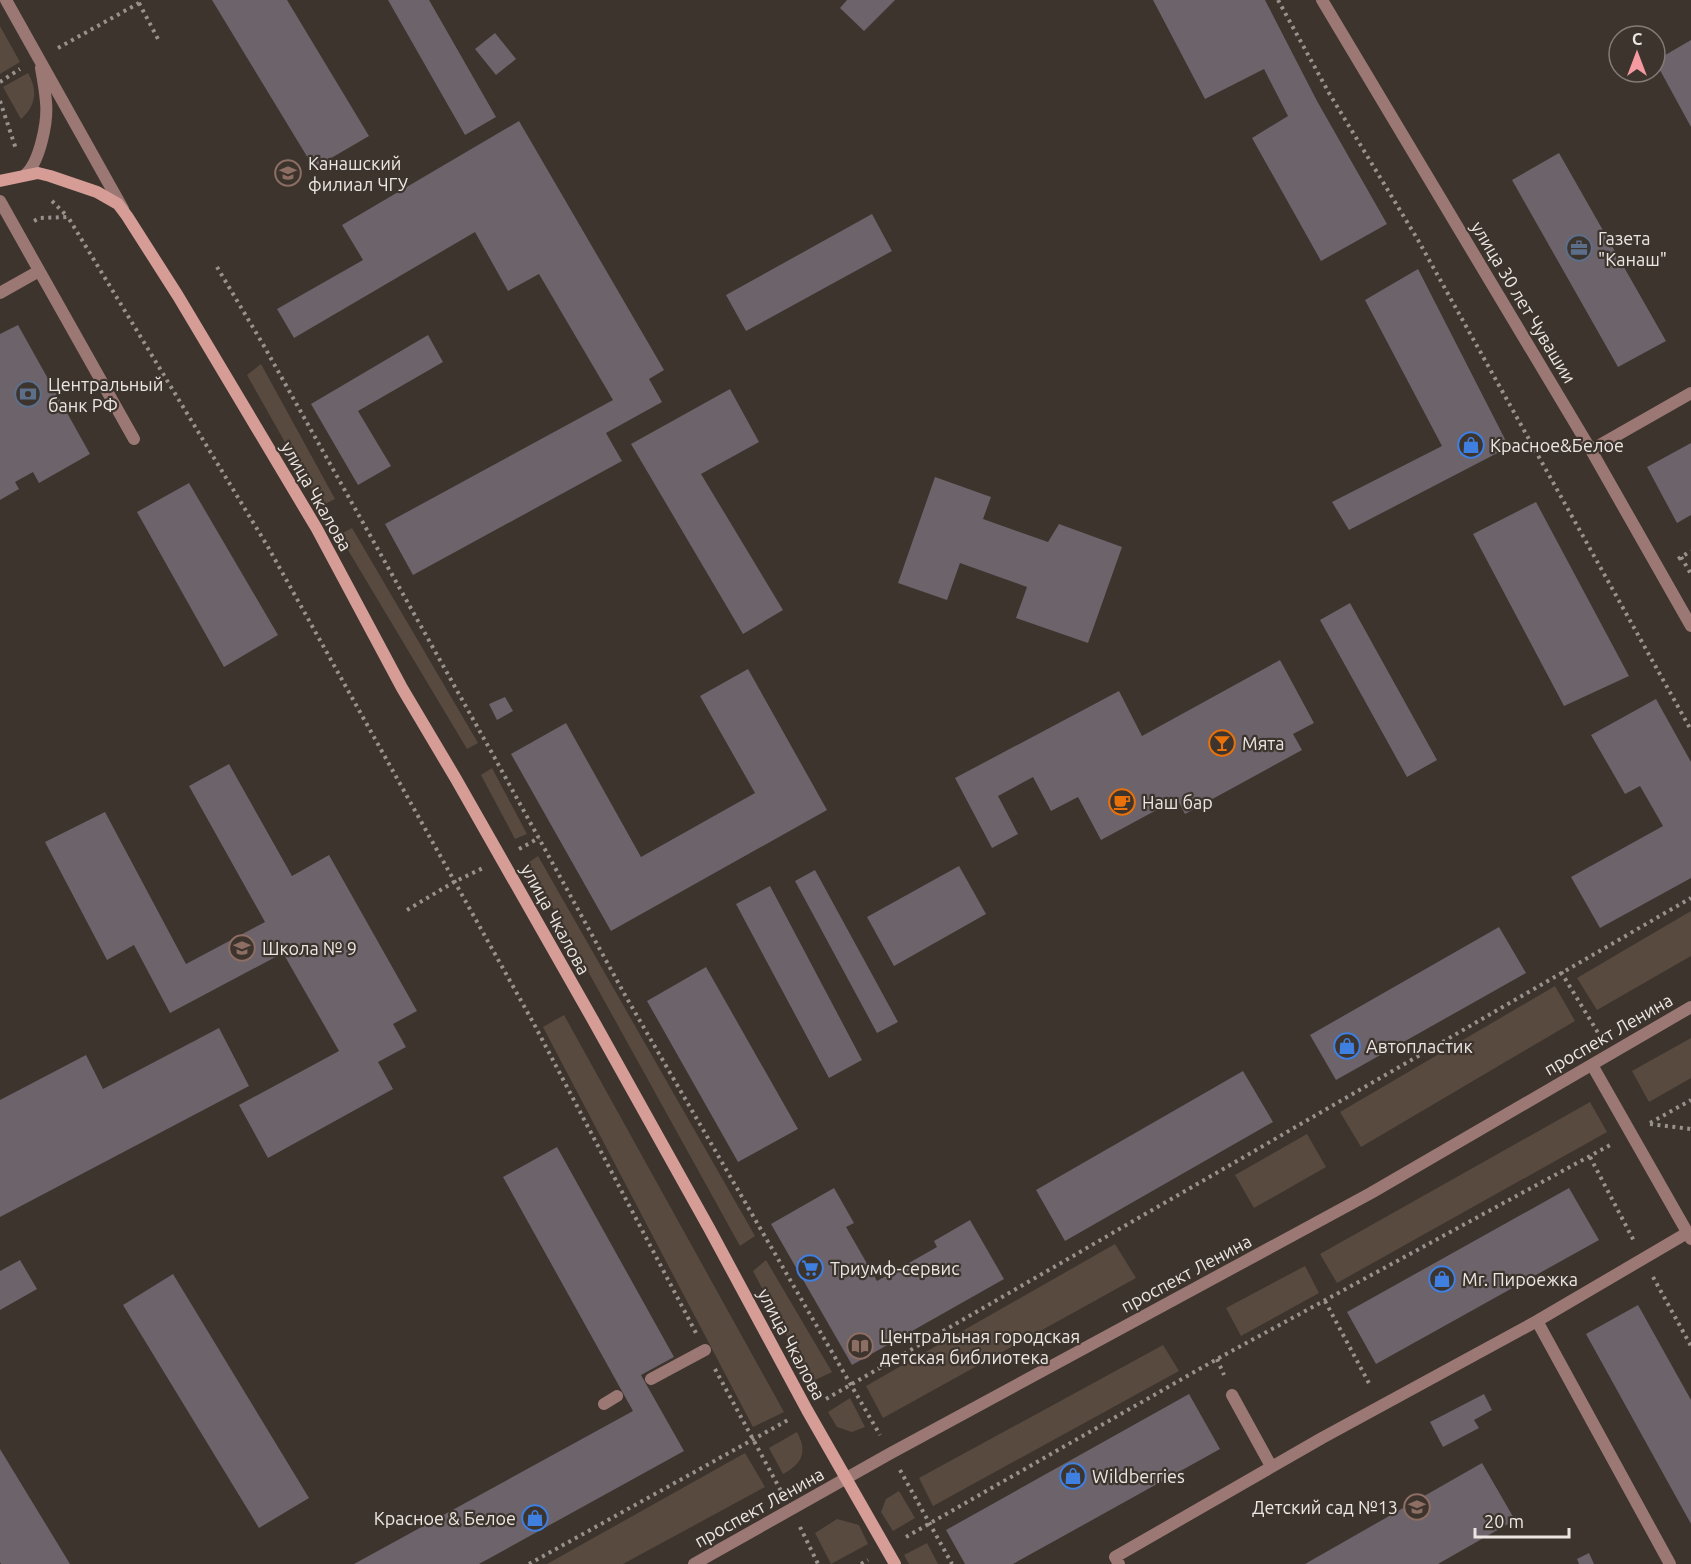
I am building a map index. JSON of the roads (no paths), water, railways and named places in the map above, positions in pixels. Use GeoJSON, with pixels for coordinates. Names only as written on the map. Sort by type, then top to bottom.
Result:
{"type":"FeatureCollection","features":[{"type":"Feature","properties":{"kind":"main road","name":"улица Чкалова"},"geometry":{"type":"LineString","coordinates":[[0,181],[38,173],[50,176],[97,192],[118,204],[127,216],[178,296],[317,529],[402,688],[502,859],[709,1228],[807,1410],[895,1564]]}},
{"type":"Feature","properties":{"kind":"street"},"geometry":{"type":"LineString","coordinates":[[6,0],[127,216]]}},
{"type":"Feature","properties":{"kind":"street","name":"улица 30 лет Чувашии"},"geometry":{"type":"LineString","coordinates":[[1322,0],[1591,450],[1691,626]]}},
{"type":"Feature","properties":{"kind":"street"},"geometry":{"type":"LineString","coordinates":[[25,175],[30,170],[39,149],[46,112],[45,89],[39,58]]}},
{"type":"Feature","properties":{"kind":"street"},"geometry":{"type":"LineString","coordinates":[[0,201],[134,439]]}},
{"type":"Feature","properties":{"kind":"street"},"geometry":{"type":"LineString","coordinates":[[0,292],[39,271]]}},
{"type":"Feature","properties":{"kind":"street"},"geometry":{"type":"LineString","coordinates":[[1591,450],[1691,393]]}},
{"type":"Feature","properties":{"kind":"street","name":"проспект Ленина"},"geometry":{"type":"LineString","coordinates":[[694,1564],[891,1453],[1371,1193],[1691,1007]]}},
{"type":"Feature","properties":{"kind":"street"},"geometry":{"type":"LineString","coordinates":[[1119,1564],[1115,1557],[1271,1466],[1689,1236],[1592,1065]]}},
{"type":"Feature","properties":{"kind":"street"},"geometry":{"type":"LineString","coordinates":[[1537,1321],[1670,1564]]}},
{"type":"Feature","properties":{"kind":"street"},"geometry":{"type":"LineString","coordinates":[[651,1378],[705,1350]]}},
{"type":"Feature","properties":{"kind":"street"},"geometry":{"type":"LineString","coordinates":[[1232,1395],[1271,1466]]}},
{"type":"Feature","properties":{"kind":"street"},"geometry":{"type":"LineString","coordinates":[[604,1404],[617,1396]]}},
{"type":"Feature","properties":{"kind":"place","name":"Канашский филиал ЧГУ"},"geometry":{"type":"Point","coordinates":[288,173]}},
{"type":"Feature","properties":{"kind":"place","name":"Газета \"Канаш\""},"geometry":{"type":"Point","coordinates":[1579,248]}},
{"type":"Feature","properties":{"kind":"place","name":"Центральный банк РФ"},"geometry":{"type":"Point","coordinates":[28,394]}},
{"type":"Feature","properties":{"kind":"place","name":"Красное&Белое"},"geometry":{"type":"Point","coordinates":[1471,445]}},
{"type":"Feature","properties":{"kind":"place","name":"Мята"},"geometry":{"type":"Point","coordinates":[1222,743]}},
{"type":"Feature","properties":{"kind":"place","name":"Наш бар"},"geometry":{"type":"Point","coordinates":[1122,802]}},
{"type":"Feature","properties":{"kind":"place","name":"Школа № 9"},"geometry":{"type":"Point","coordinates":[242,948]}},
{"type":"Feature","properties":{"kind":"place","name":"Автопластик"},"geometry":{"type":"Point","coordinates":[1347,1046]}},
{"type":"Feature","properties":{"kind":"place","name":"Триумф-сервис"},"geometry":{"type":"Point","coordinates":[810,1268]}},
{"type":"Feature","properties":{"kind":"place","name":"Mr. Пироежка"},"geometry":{"type":"Point","coordinates":[1442,1279]}},
{"type":"Feature","properties":{"kind":"place","name":"Центральная городская детская библиотека"},"geometry":{"type":"Point","coordinates":[860,1346]}},
{"type":"Feature","properties":{"kind":"place","name":"Wildberries"},"geometry":{"type":"Point","coordinates":[1073,1476]}},
{"type":"Feature","properties":{"kind":"place","name":"Детский сад №13"},"geometry":{"type":"Point","coordinates":[1417,1507]}},
{"type":"Feature","properties":{"kind":"place","name":"Красное & Белое"},"geometry":{"type":"Point","coordinates":[535,1518]}}]}
